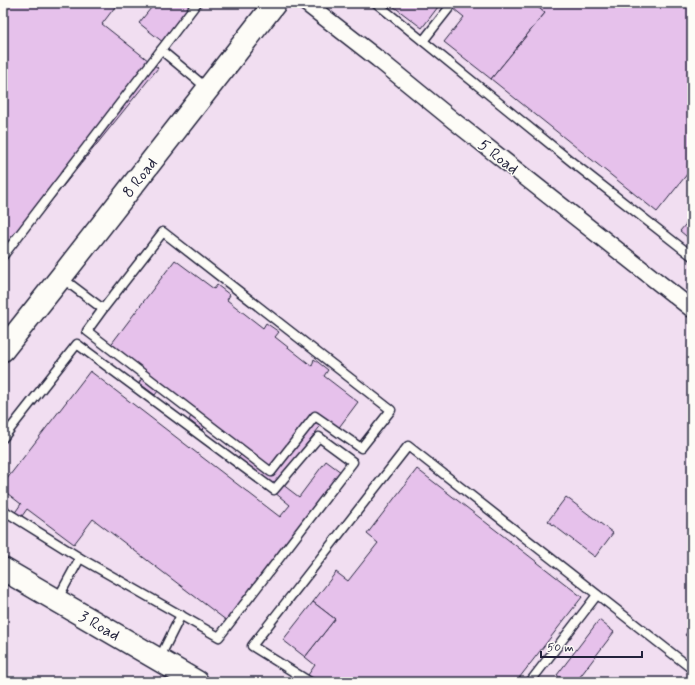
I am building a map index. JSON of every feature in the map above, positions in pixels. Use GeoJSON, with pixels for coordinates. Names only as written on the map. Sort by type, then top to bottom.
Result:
{"type":"FeatureCollection","features":[{"type":"Feature","properties":{"kind":"street","name":"8 Road"},"geometry":{"type":"LineString","coordinates":[[5,342],[61,277],[275,3]]}},
{"type":"Feature","properties":{"kind":"street","name":"5 Road"},"geometry":{"type":"LineString","coordinates":[[306,3],[692,309]]}},
{"type":"Feature","properties":{"kind":"street","name":"3 Road"},"geometry":{"type":"LineString","coordinates":[[3,569],[197,682]]}},
{"type":"Feature","properties":{"kind":"lane"},"geometry":{"type":"LineString","coordinates":[[3,256],[197,3]]}},
{"type":"Feature","properties":{"kind":"lane"},"geometry":{"type":"LineString","coordinates":[[376,3],[572,162],[692,256]]}},
{"type":"Feature","properties":{"kind":"lane"},"geometry":{"type":"LineString","coordinates":[[424,41],[453,3]]}},
{"type":"Feature","properties":{"kind":"lane"},"geometry":{"type":"LineString","coordinates":[[160,50],[208,89]]}},
{"type":"Feature","properties":{"kind":"lane"},"geometry":{"type":"LineString","coordinates":[[163,232],[391,410],[361,448],[315,416],[271,472],[87,331],[102,309],[163,232]]}},
{"type":"Feature","properties":{"kind":"lane"},"geometry":{"type":"LineString","coordinates":[[61,277],[102,309]]}},
{"type":"Feature","properties":{"kind":"lane"},"geometry":{"type":"LineString","coordinates":[[3,438],[77,344],[274,490],[319,437],[353,462],[219,637],[80,558],[3,510]]}},
{"type":"Feature","properties":{"kind":"lane"},"geometry":{"type":"LineString","coordinates":[[310,682],[252,646],[408,446],[692,669]]}},
{"type":"Feature","properties":{"kind":"lane"},"geometry":{"type":"LineString","coordinates":[[57,600],[80,558]]}},
{"type":"Feature","properties":{"kind":"lane"},"geometry":{"type":"LineString","coordinates":[[530,682],[597,595]]}},
{"type":"Feature","properties":{"kind":"lane"},"geometry":{"type":"LineString","coordinates":[[159,660],[181,616]]}},
{"type":"Feature","properties":{"kind":"shaded area"},"geometry":{"type":"Polygon","coordinates":[[[3,3],[692,3],[692,682],[25,682],[3,670],[3,3]]]}},
{"type":"Feature","properties":{"kind":"building"},"geometry":{"type":"Polygon","coordinates":[[[3,3],[118,3],[102,24],[158,68],[3,261],[3,3]]]}},
{"type":"Feature","properties":{"kind":"building"},"geometry":{"type":"Polygon","coordinates":[[[155,3],[196,3],[164,43],[139,23],[155,3]]]}},
{"type":"Feature","properties":{"kind":"building"},"geometry":{"type":"Polygon","coordinates":[[[389,3],[441,3],[422,28],[389,3]]]}},
{"type":"Feature","properties":{"kind":"building"},"geometry":{"type":"Polygon","coordinates":[[[459,3],[533,3],[545,13],[491,79],[444,42],[464,17],[454,9],[459,3]]]}},
{"type":"Feature","properties":{"kind":"building"},"geometry":{"type":"Polygon","coordinates":[[[533,3],[692,3],[692,168],[657,212],[491,79],[545,13],[533,3]]]}},
{"type":"Feature","properties":{"kind":"building"},"geometry":{"type":"Polygon","coordinates":[[[690,219],[692,220],[692,241],[680,231],[690,219]]]}},
{"type":"Feature","properties":{"kind":"building"},"geometry":{"type":"Polygon","coordinates":[[[175,260],[214,289],[217,285],[230,295],[227,300],[263,328],[266,323],[279,332],[275,337],[312,366],[314,359],[328,370],[324,376],[358,402],[334,434],[322,424],[278,481],[299,497],[326,461],[345,475],[231,624],[93,519],[74,544],[27,509],[17,523],[11,518],[21,504],[3,490],[3,484],[90,371],[280,517],[290,505],[269,488],[272,485],[238,458],[242,454],[206,426],[202,430],[189,420],[191,416],[158,391],[155,395],[139,383],[142,378],[106,351],[175,260]]]}},
{"type":"Feature","properties":{"kind":"building"},"geometry":{"type":"Polygon","coordinates":[[[417,469],[582,597],[516,682],[317,682],[308,675],[315,665],[305,657],[335,619],[313,602],[336,572],[348,581],[378,543],[367,534],[417,469]]]}},
{"type":"Feature","properties":{"kind":"building"},"geometry":{"type":"Polygon","coordinates":[[[566,497],[613,533],[595,557],[548,521],[566,497]]]}},
{"type":"Feature","properties":{"kind":"building"},"geometry":{"type":"Polygon","coordinates":[[[313,602],[335,619],[305,657],[283,640],[313,602]]]}},
{"type":"Feature","properties":{"kind":"building"},"geometry":{"type":"Polygon","coordinates":[[[599,620],[614,632],[576,682],[566,682],[557,675],[599,620]]]}},
{"type":"Feature","properties":{"kind":"building"},"geometry":{"type":"Polygon","coordinates":[[[692,626],[692,640],[685,635],[692,626]]]}}]}
